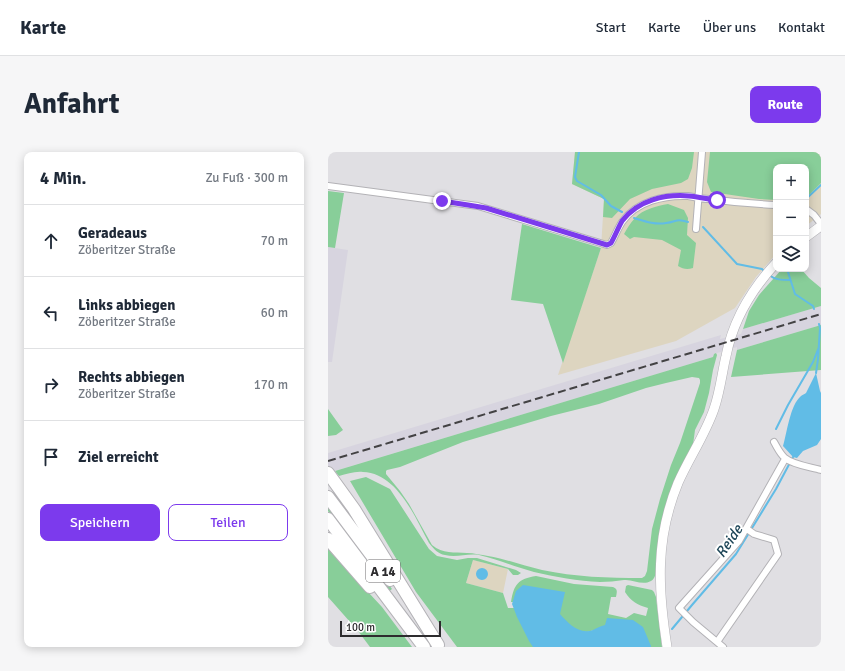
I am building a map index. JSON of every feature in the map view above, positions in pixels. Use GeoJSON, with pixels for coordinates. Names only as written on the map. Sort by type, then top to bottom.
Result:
{"type":"FeatureCollection","features":[{"type":"Feature","properties":{"kind":"highway"},"geometry":{"type":"LineString","coordinates":[[328,472],[354,509],[439,646]]}},
{"type":"Feature","properties":{"kind":"highway","name":"A 14"},"geometry":{"type":"LineString","coordinates":[[328,497],[439,646]]}},
{"type":"Feature","properties":{"kind":"highway","name":"A 14"},"geometry":{"type":"LineString","coordinates":[[328,518],[424,647]]}},
{"type":"Feature","properties":{"kind":"highway"},"geometry":{"type":"LineString","coordinates":[[328,539],[374,591],[404,620]]}},
{"type":"Feature","properties":{"kind":"main road"},"geometry":{"type":"LineString","coordinates":[[807,236],[821,225]]}},
{"type":"Feature","properties":{"kind":"main road"},"geometry":{"type":"LineString","coordinates":[[667,647],[661,603],[660,574],[662,545],[668,514],[678,482],[708,424],[718,393],[733,331],[748,301],[765,276],[773,267]]}},
{"type":"Feature","properties":{"kind":"street"},"geometry":{"type":"LineString","coordinates":[[696,229],[702,152]]}},
{"type":"Feature","properties":{"kind":"street"},"geometry":{"type":"LineString","coordinates":[[328,186],[478,206],[607,245],[611,243],[622,221],[632,211],[653,200],[665,197],[684,196],[773,205]]}},
{"type":"Feature","properties":{"kind":"street"},"geometry":{"type":"LineString","coordinates":[[809,211],[821,225]]}},
{"type":"Feature","properties":{"kind":"street"},"geometry":{"type":"LineString","coordinates":[[774,442],[782,455],[789,461],[821,470]]}},
{"type":"Feature","properties":{"kind":"street"},"geometry":{"type":"LineString","coordinates":[[723,647],[692,622],[679,608],[739,541],[750,531],[789,461]]}},
{"type":"Feature","properties":{"kind":"street"},"geometry":{"type":"LineString","coordinates":[[717,642],[778,554],[774,540],[750,531]]}},
{"type":"Feature","properties":{"kind":"shaded area"},"geometry":{"type":"Polygon","coordinates":[[[575,152],[821,152],[821,214],[809,224],[809,164],[773,164],[773,257],[756,277],[735,308],[676,341],[558,375],[601,248],[604,199],[572,184],[575,152]]]}},
{"type":"Feature","properties":{"kind":"shaded area"},"geometry":{"type":"Polygon","coordinates":[[[328,247],[348,250],[332,362],[328,362],[328,247]]]}},
{"type":"Feature","properties":{"kind":"shaded area"},"geometry":{"type":"Polygon","coordinates":[[[821,306],[821,325],[737,350],[737,347],[714,354],[713,357],[328,473],[328,453],[721,335],[720,339],[741,334],[743,329],[821,306]]]}},
{"type":"Feature","properties":{"kind":"shaded area"},"geometry":{"type":"Polygon","coordinates":[[[473,560],[508,569],[503,593],[466,583],[473,560]]]}},
{"type":"Feature","properties":{"kind":"green space"},"geometry":{"type":"Polygon","coordinates":[[[575,152],[694,152],[692,168],[688,179],[681,183],[652,189],[630,199],[612,218],[603,217],[604,199],[572,184],[575,152]]]}},
{"type":"Feature","properties":{"kind":"green space"},"geometry":{"type":"Polygon","coordinates":[[[710,152],[821,152],[821,183],[809,195],[809,164],[773,164],[773,200],[711,192],[707,182],[710,152]]]}},
{"type":"Feature","properties":{"kind":"green space"},"geometry":{"type":"Polygon","coordinates":[[[328,191],[344,193],[335,248],[328,247],[328,191]]]}},
{"type":"Feature","properties":{"kind":"green space"},"geometry":{"type":"Polygon","coordinates":[[[668,204],[684,210],[688,218],[687,235],[696,243],[693,268],[685,269],[678,266],[681,250],[662,240],[634,237],[630,239],[624,234],[633,220],[642,212],[668,204]]]}},
{"type":"Feature","properties":{"kind":"green space"},"geometry":{"type":"Polygon","coordinates":[[[522,224],[601,248],[563,363],[543,304],[511,300],[522,224]]]}},
{"type":"Feature","properties":{"kind":"green space"},"geometry":{"type":"Polygon","coordinates":[[[779,272],[804,272],[821,288],[821,306],[743,329],[749,311],[759,295],[779,272]]]}},
{"type":"Feature","properties":{"kind":"green space"},"geometry":{"type":"Polygon","coordinates":[[[821,325],[821,370],[731,377],[737,350],[821,325]]]}},
{"type":"Feature","properties":{"kind":"green space"},"geometry":{"type":"Polygon","coordinates":[[[716,353],[717,355],[704,412],[695,430],[693,445],[656,562],[655,575],[653,580],[648,582],[641,583],[627,580],[600,582],[575,580],[534,572],[479,555],[449,556],[440,554],[429,543],[404,498],[386,480],[375,474],[363,472],[354,472],[339,476],[335,471],[713,357],[716,353]],[[692,377],[646,388],[599,404],[551,416],[463,442],[400,467],[387,470],[386,474],[409,504],[432,545],[440,550],[472,553],[502,559],[542,570],[579,576],[642,578],[645,576],[647,571],[652,529],[660,499],[700,383],[699,378],[692,377]]]}},
{"type":"Feature","properties":{"kind":"green space"},"geometry":{"type":"Polygon","coordinates":[[[328,409],[343,430],[336,435],[328,436],[328,409]]]}},
{"type":"Feature","properties":{"kind":"green space"},"geometry":{"type":"Polygon","coordinates":[[[366,477],[390,489],[429,549],[437,556],[457,560],[477,558],[516,570],[521,573],[518,575],[513,575],[508,569],[473,560],[466,583],[503,593],[508,608],[516,608],[535,647],[457,647],[416,592],[350,481],[366,477]]]}},
{"type":"Feature","properties":{"kind":"green space"},"geometry":{"type":"Polygon","coordinates":[[[328,503],[392,589],[388,592],[328,511],[328,503]]]}},
{"type":"Feature","properties":{"kind":"green space"},"geometry":{"type":"Polygon","coordinates":[[[328,549],[382,607],[412,647],[370,647],[328,597],[328,549]]]}},
{"type":"Feature","properties":{"kind":"green space"},"geometry":{"type":"Polygon","coordinates":[[[536,576],[574,584],[613,587],[617,592],[616,597],[611,597],[608,614],[626,618],[634,613],[646,616],[648,608],[637,604],[630,598],[625,592],[626,586],[628,585],[652,590],[656,597],[662,647],[648,647],[598,629],[587,632],[577,631],[514,602],[511,602],[515,587],[518,583],[536,576]]]}},
{"type":"Feature","properties":{"kind":"water"},"geometry":{"type":"Polygon","coordinates":[[[816,373],[821,393],[821,439],[817,445],[803,451],[797,458],[793,457],[783,446],[794,406],[797,400],[806,393],[816,373]]]}},
{"type":"Feature","properties":{"kind":"water"},"geometry":{"type":"Polygon","coordinates":[[[482,568],[486,570],[488,574],[486,578],[482,580],[478,578],[476,574],[478,570],[482,568]]]}},
{"type":"Feature","properties":{"kind":"water"},"geometry":{"type":"Polygon","coordinates":[[[523,585],[565,592],[560,614],[570,624],[579,630],[588,631],[605,625],[607,618],[633,620],[643,627],[651,647],[533,647],[517,617],[512,604],[516,591],[523,585]]]}},
{"type":"Feature","properties":{"kind":"waterway"},"geometry":{"type":"LineString","coordinates":[[579,152],[575,177],[577,181],[601,195],[611,206],[622,212]]}},
{"type":"Feature","properties":{"kind":"waterway","name":"Reide"},"geometry":{"type":"LineString","coordinates":[[809,196],[821,185]]}},
{"type":"Feature","properties":{"kind":"waterway"},"geometry":{"type":"LineString","coordinates":[[634,218],[658,223],[670,223],[678,220],[688,222]]}},
{"type":"Feature","properties":{"kind":"waterway"},"geometry":{"type":"LineString","coordinates":[[703,227],[737,264],[762,269],[765,272]]}},
{"type":"Feature","properties":{"kind":"waterway","name":"Reide"},"geometry":{"type":"LineString","coordinates":[[788,272],[795,294],[813,306],[814,309]]}},
{"type":"Feature","properties":{"kind":"waterway"},"geometry":{"type":"LineString","coordinates":[[769,275],[776,279],[790,280]]}},
{"type":"Feature","properties":{"kind":"waterway","name":"Reide"},"geometry":{"type":"LineString","coordinates":[[816,373],[820,328],[819,324]]}},
{"type":"Feature","properties":{"kind":"waterway"},"geometry":{"type":"LineString","coordinates":[[776,429],[813,362],[819,347]]}},
{"type":"Feature","properties":{"kind":"waterway","name":"Reide"},"geometry":{"type":"LineString","coordinates":[[672,629],[736,554],[776,489],[793,457]]}},
{"type":"Feature","properties":{"kind":"railway"},"geometry":{"type":"LineString","coordinates":[[328,461],[821,314]]}},
{"type":"Feature","properties":{"kind":"route"},"geometry":{"type":"LineString","coordinates":[[442,201],[486,208],[603,245],[609,245],[626,216],[639,206],[653,200],[672,196],[690,196],[717,200]]}}]}
